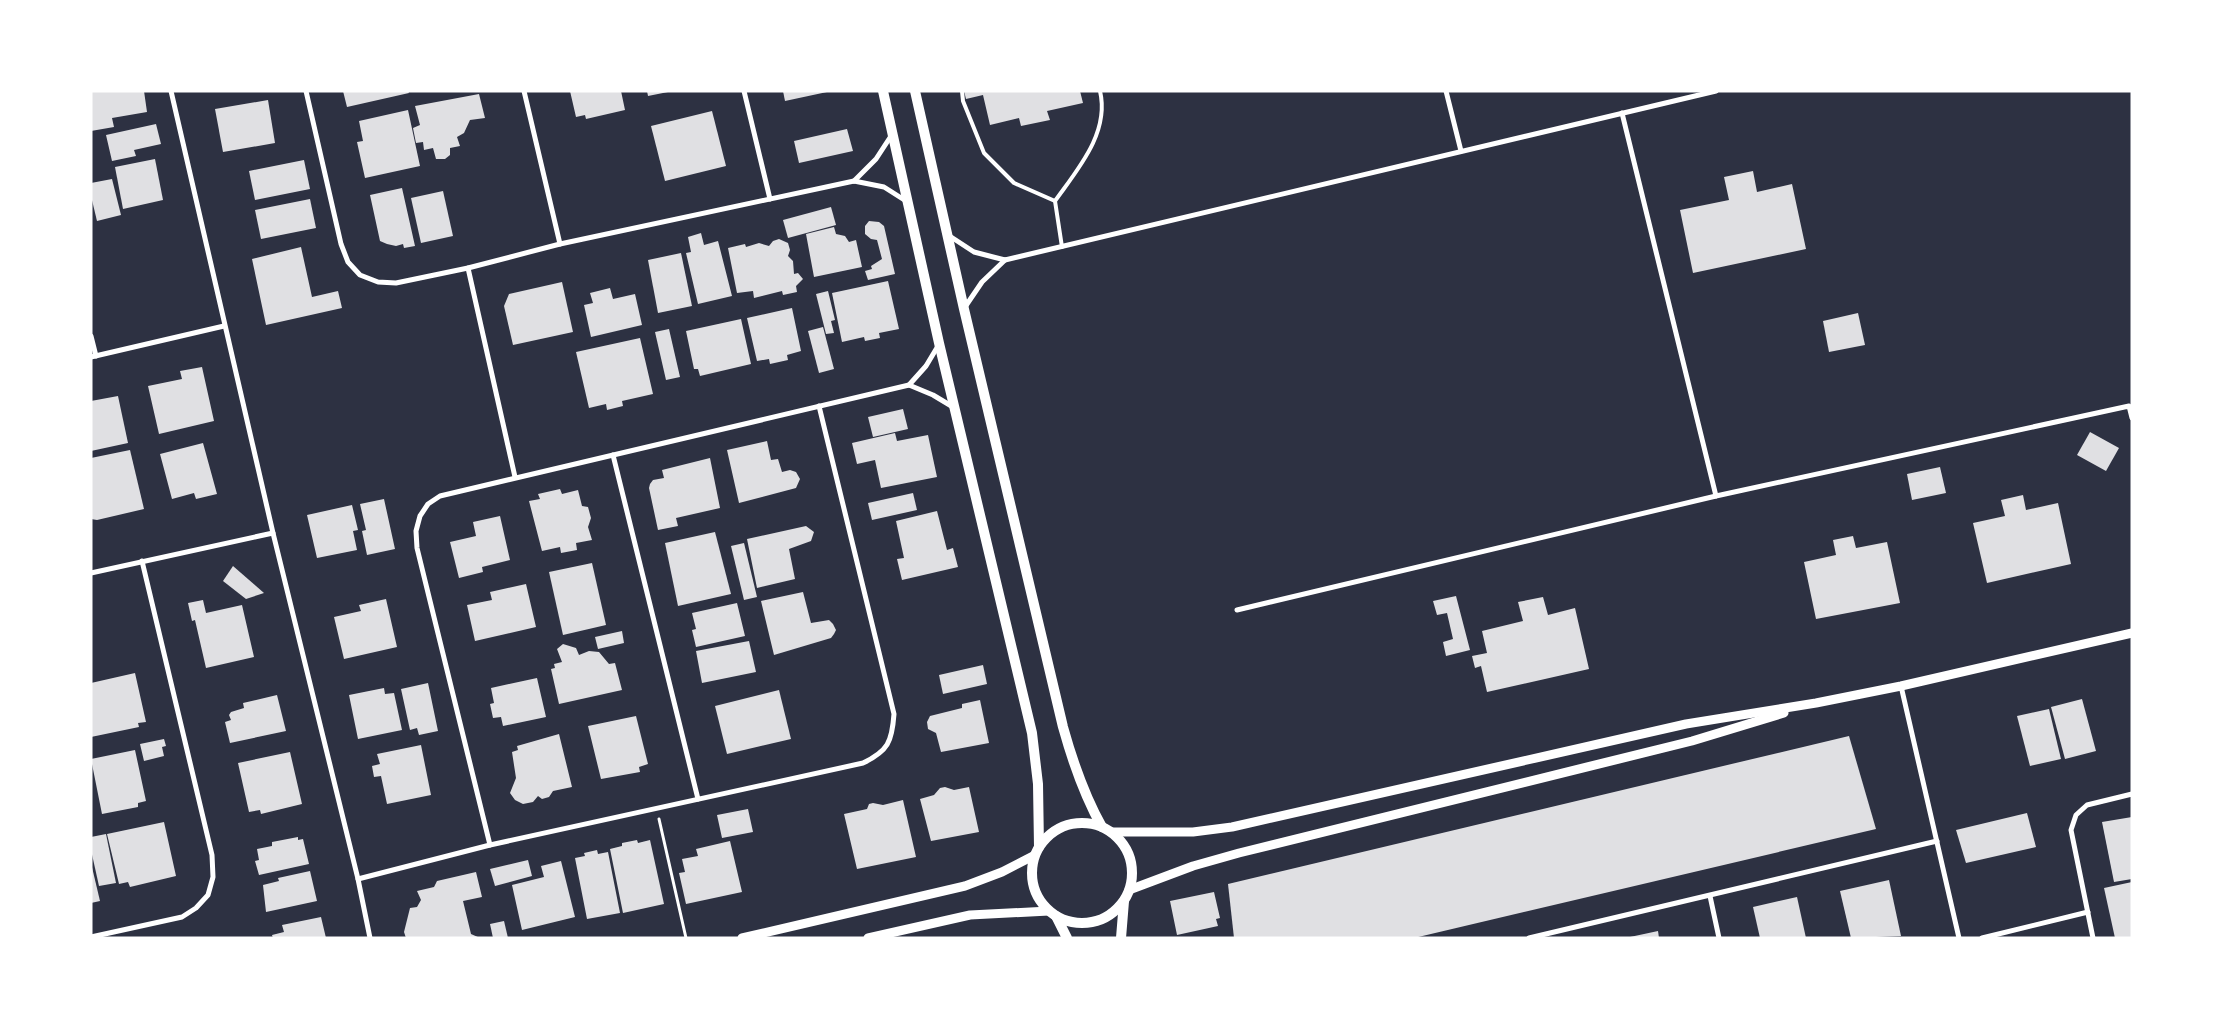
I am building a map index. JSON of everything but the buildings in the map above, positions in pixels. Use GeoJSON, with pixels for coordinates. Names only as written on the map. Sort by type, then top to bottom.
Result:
{"type":"FeatureCollection","features":[{"type":"Feature","properties":{"kind":"main road"},"geometry":{"type":"LineString","coordinates":[[883,91],[910,205],[939,343],[1032,733],[1038,784],[1037,851],[1032,867],[1035,891],[1067,938]]}},
{"type":"Feature","properties":{"kind":"main road"},"geometry":{"type":"LineString","coordinates":[[915,91],[964,309],[1063,727],[1076,773],[1087,800],[1106,830],[1122,843],[1130,858],[1132,875],[1129,890],[1124,901],[1114,912],[1100,920],[1085,924],[1070,922],[1052,914]]}},
{"type":"Feature","properties":{"kind":"main road"},"geometry":{"type":"LineString","coordinates":[[1037,851],[1051,834],[1067,825],[1084,823],[1106,830]]}},
{"type":"Feature","properties":{"kind":"main road"},"geometry":{"type":"LineString","coordinates":[[1121,938],[1124,901]]}},
{"type":"Feature","properties":{"kind":"street"},"geometry":{"type":"LineString","coordinates":[[171,91],[224,326],[358,879],[370,938]]}},
{"type":"Feature","properties":{"kind":"street"},"geometry":{"type":"LineString","coordinates":[[306,91],[341,244],[348,262],[360,275],[378,282],[396,283],[468,268],[560,244],[854,181],[884,187],[910,205]]}},
{"type":"Feature","properties":{"kind":"street"},"geometry":{"type":"LineString","coordinates":[[524,91],[560,244]]}},
{"type":"Feature","properties":{"kind":"street"},"geometry":{"type":"LineString","coordinates":[[744,91],[770,199]]}},
{"type":"Feature","properties":{"kind":"street"},"geometry":{"type":"LineString","coordinates":[[1446,91],[1461,151]]}},
{"type":"Feature","properties":{"kind":"street"},"geometry":{"type":"LineString","coordinates":[[947,234],[974,252],[1005,260],[1716,91]]}},
{"type":"Feature","properties":{"kind":"street"},"geometry":{"type":"LineString","coordinates":[[1622,114],[1716,496]]}},
{"type":"Feature","properties":{"kind":"street"},"geometry":{"type":"LineString","coordinates":[[854,181],[876,159],[893,133]]}},
{"type":"Feature","properties":{"kind":"street"},"geometry":{"type":"LineString","coordinates":[[964,309],[982,282],[1005,260]]}},
{"type":"Feature","properties":{"kind":"street"},"geometry":{"type":"LineString","coordinates":[[468,268],[515,477]]}},
{"type":"Feature","properties":{"kind":"street"},"geometry":{"type":"LineString","coordinates":[[91,336],[93,356],[224,326]]}},
{"type":"Feature","properties":{"kind":"street"},"geometry":{"type":"LineString","coordinates":[[490,846],[417,548],[416,531],[420,516],[428,504],[440,496],[515,477],[614,456],[909,385],[926,366],[939,343]]}},
{"type":"Feature","properties":{"kind":"street"},"geometry":{"type":"LineString","coordinates":[[909,385],[933,395],[956,409]]}},
{"type":"Feature","properties":{"kind":"street"},"geometry":{"type":"LineString","coordinates":[[358,879],[490,846],[863,764],[878,756],[888,745],[893,731],[894,714],[819,406]]}},
{"type":"Feature","properties":{"kind":"street"},"geometry":{"type":"LineString","coordinates":[[1237,610],[1716,496],[2130,406],[2132,418]]}},
{"type":"Feature","properties":{"kind":"street"},"geometry":{"type":"LineString","coordinates":[[614,456],[698,800]]}},
{"type":"Feature","properties":{"kind":"street"},"geometry":{"type":"LineString","coordinates":[[91,573],[273,534]]}},
{"type":"Feature","properties":{"kind":"street"},"geometry":{"type":"LineString","coordinates":[[91,937],[182,916],[196,908],[208,895],[213,877],[212,855],[142,562]]}},
{"type":"Feature","properties":{"kind":"street"},"geometry":{"type":"LineString","coordinates":[[1106,830],[1193,832],[1232,827],[1686,724],[1816,703],[1901,686],[2132,633]]}},
{"type":"Feature","properties":{"kind":"street"},"geometry":{"type":"LineString","coordinates":[[1901,686],[1960,938]]}},
{"type":"Feature","properties":{"kind":"street"},"geometry":{"type":"LineString","coordinates":[[1129,890],[1193,866],[1239,853],[1692,741],[1816,703]]}},
{"type":"Feature","properties":{"kind":"street"},"geometry":{"type":"LineString","coordinates":[[2093,938],[2071,830],[2076,815],[2087,805],[2132,794]]}},
{"type":"Feature","properties":{"kind":"street"},"geometry":{"type":"LineString","coordinates":[[1529,938],[1937,841]]}},
{"type":"Feature","properties":{"kind":"street"},"geometry":{"type":"LineString","coordinates":[[742,938],[965,886],[1002,872],[1037,851]]}},
{"type":"Feature","properties":{"kind":"street"},"geometry":{"type":"LineString","coordinates":[[1710,896],[1719,938]]}},
{"type":"Feature","properties":{"kind":"street"},"geometry":{"type":"LineString","coordinates":[[1982,938],[2088,912]]}},
{"type":"Feature","properties":{"kind":"street"},"geometry":{"type":"LineString","coordinates":[[868,938],[970,915],[1052,914]]}},
{"type":"Feature","properties":{"kind":"lane"},"geometry":{"type":"LineString","coordinates":[[962,91],[963,101],[984,153],[1014,183],[1055,201]]}},
{"type":"Feature","properties":{"kind":"lane"},"geometry":{"type":"LineString","coordinates":[[1062,246],[1055,201],[1090,151],[1099,128],[1102,100],[1100,91]]}},
{"type":"Feature","properties":{"kind":"lane"},"geometry":{"type":"LineString","coordinates":[[907,928],[910,938]]}},
{"type":"Feature","properties":{"kind":"path"},"geometry":{"type":"LineString","coordinates":[[657,808],[686,938]]}}]}
